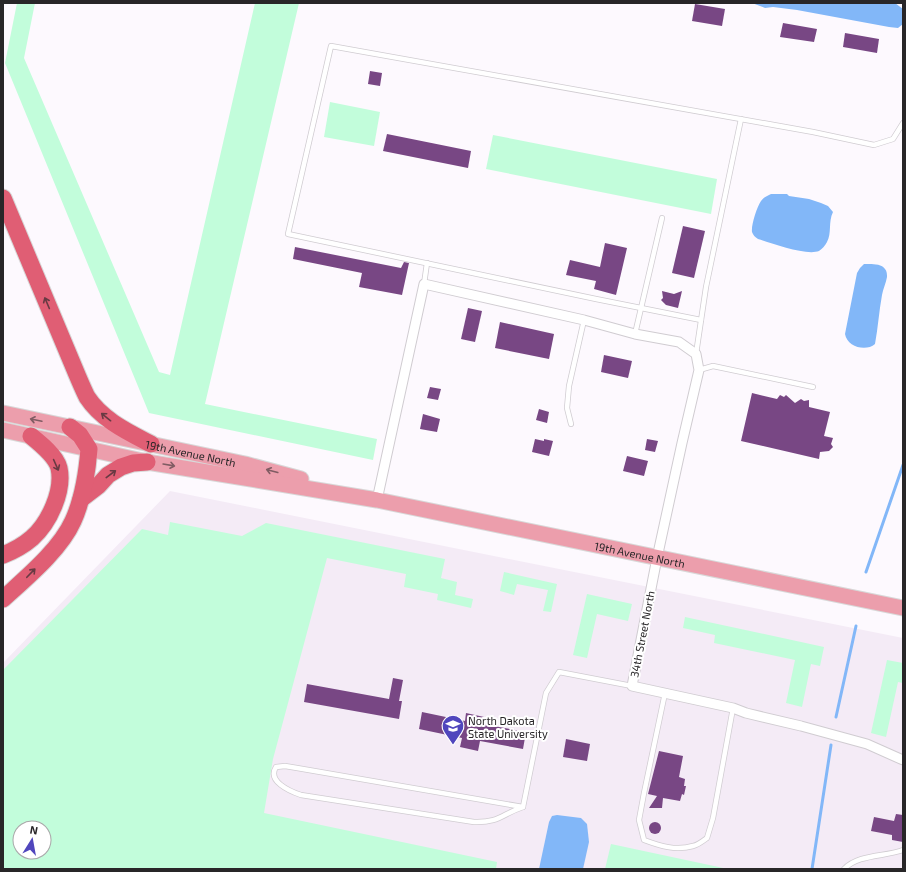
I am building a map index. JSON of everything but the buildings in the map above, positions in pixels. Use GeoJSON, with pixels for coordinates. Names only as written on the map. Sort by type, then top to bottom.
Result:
{"type":"FeatureCollection","features":[{"type":"Feature","properties":{"kind":"highway"},"geometry":{"type":"LineString","coordinates":[[3,198],[88,398],[102,415],[119,427],[151,444]]}},
{"type":"Feature","properties":{"kind":"highway"},"geometry":{"type":"LineString","coordinates":[[3,599],[26,579],[58,544],[73,522],[81,499],[89,449],[80,435],[70,427]]}},
{"type":"Feature","properties":{"kind":"highway"},"geometry":{"type":"LineString","coordinates":[[3,555],[13,551],[33,537],[46,521],[55,505],[60,486],[59,467],[49,451],[31,436]]}},
{"type":"Feature","properties":{"kind":"highway"},"geometry":{"type":"LineString","coordinates":[[81,499],[98,486],[108,474],[133,463],[147,462]]}},
{"type":"Feature","properties":{"kind":"main road","name":"19th Avenue North"},"geometry":{"type":"LineString","coordinates":[[3,413],[245,464],[377,500]]}},
{"type":"Feature","properties":{"kind":"main road","name":"19th Avenue North"},"geometry":{"type":"LineString","coordinates":[[3,430],[147,462],[377,500],[903,608]]}},
{"type":"Feature","properties":{"kind":"street"},"geometry":{"type":"LineString","coordinates":[[377,500],[424,284],[584,320],[635,334],[679,342],[696,354],[699,370]]}},
{"type":"Feature","properties":{"kind":"street","name":"34th Street North"},"geometry":{"type":"LineString","coordinates":[[632,686],[657,558],[699,370]]}},
{"type":"Feature","properties":{"kind":"street"},"geometry":{"type":"LineString","coordinates":[[632,686],[733,708],[746,713],[867,744],[903,760]]}},
{"type":"Feature","properties":{"kind":"lane"},"geometry":{"type":"LineString","coordinates":[[701,320],[288,234],[331,46],[813,132],[874,146],[893,139],[903,123]]}},
{"type":"Feature","properties":{"kind":"lane"},"geometry":{"type":"LineString","coordinates":[[696,354],[706,287],[741,119]]}},
{"type":"Feature","properties":{"kind":"lane"},"geometry":{"type":"LineString","coordinates":[[635,334],[662,218]]}},
{"type":"Feature","properties":{"kind":"lane"},"geometry":{"type":"LineString","coordinates":[[424,284],[427,263]]}},
{"type":"Feature","properties":{"kind":"lane"},"geometry":{"type":"LineString","coordinates":[[571,424],[567,408],[569,386],[584,320]]}},
{"type":"Feature","properties":{"kind":"lane"},"geometry":{"type":"LineString","coordinates":[[699,370],[713,366],[813,386]]}},
{"type":"Feature","properties":{"kind":"lane","name":"34th Street North"},"geometry":{"type":"LineString","coordinates":[[522,807],[546,693],[559,672],[632,686]]}},
{"type":"Feature","properties":{"kind":"lane"},"geometry":{"type":"LineString","coordinates":[[665,692],[644,793],[640,820],[644,840],[659,846],[676,848],[694,846],[707,838],[713,818],[733,708]]}},
{"type":"Feature","properties":{"kind":"lane"},"geometry":{"type":"LineString","coordinates":[[276,767],[297,768],[522,807],[497,819],[487,822],[474,822],[301,795],[290,791],[282,785],[274,777],[273,771],[276,767]]}},
{"type":"Feature","properties":{"kind":"lane"},"geometry":{"type":"LineString","coordinates":[[844,869],[850,864],[870,856],[892,854],[903,850]]}},
{"type":"Feature","properties":{"kind":"shaded area","name":"North Dakota State University"},"geometry":{"type":"Polygon","coordinates":[[[170,491],[903,638],[903,869],[3,869],[3,663],[170,491]]]}},
{"type":"Feature","properties":{"kind":"green space"},"geometry":{"type":"Polygon","coordinates":[[[17,3],[35,3],[24,58],[159,372],[170,375],[255,3],[299,3],[205,404],[377,439],[373,460],[149,413],[5,63],[17,3]]]}},
{"type":"Feature","properties":{"kind":"green space"},"geometry":{"type":"Polygon","coordinates":[[[330,102],[380,112],[374,146],[324,137],[330,102]]]}},
{"type":"Feature","properties":{"kind":"green space"},"geometry":{"type":"Polygon","coordinates":[[[493,135],[717,179],[711,214],[486,169],[493,135]]]}},
{"type":"Feature","properties":{"kind":"green space"},"geometry":{"type":"Polygon","coordinates":[[[170,522],[242,536],[266,523],[445,559],[441,578],[457,582],[455,595],[473,599],[471,608],[437,600],[438,594],[404,587],[406,574],[327,558],[273,759],[264,813],[497,862],[496,869],[3,869],[3,670],[142,529],[168,535],[170,522]]]}},
{"type":"Feature","properties":{"kind":"green space"},"geometry":{"type":"Polygon","coordinates":[[[504,572],[557,584],[551,612],[543,611],[548,590],[517,584],[514,595],[500,591],[504,572]]]}},
{"type":"Feature","properties":{"kind":"green space"},"geometry":{"type":"Polygon","coordinates":[[[587,594],[632,604],[628,621],[597,614],[587,658],[573,655],[587,594]]]}},
{"type":"Feature","properties":{"kind":"green space"},"geometry":{"type":"Polygon","coordinates":[[[685,617],[824,647],[820,666],[811,664],[802,707],[786,703],[795,660],[714,643],[715,635],[683,628],[685,617]]]}},
{"type":"Feature","properties":{"kind":"green space"},"geometry":{"type":"Polygon","coordinates":[[[887,660],[903,663],[903,683],[898,682],[886,737],[871,733],[887,660]]]}},
{"type":"Feature","properties":{"kind":"green space"},"geometry":{"type":"Polygon","coordinates":[[[611,844],[728,869],[605,869],[611,844]]]}},
{"type":"Feature","properties":{"kind":"water"},"geometry":{"type":"Polygon","coordinates":[[[752,3],[895,3],[903,9],[903,24],[898,28],[889,27],[797,10],[773,7],[765,8],[752,3]]]}},
{"type":"Feature","properties":{"kind":"water"},"geometry":{"type":"Polygon","coordinates":[[[771,194],[787,194],[789,196],[809,199],[828,206],[833,212],[830,231],[826,243],[819,251],[806,252],[797,250],[758,239],[754,236],[752,232],[753,221],[759,204],[771,194]]]}},
{"type":"Feature","properties":{"kind":"water"},"geometry":{"type":"Polygon","coordinates":[[[864,264],[875,264],[881,266],[887,273],[882,295],[875,344],[867,348],[853,345],[846,338],[845,334],[857,273],[864,264]]]}},
{"type":"Feature","properties":{"kind":"water"},"geometry":{"type":"Polygon","coordinates":[[[557,815],[581,818],[587,824],[589,842],[583,869],[539,869],[549,822],[552,816],[557,815]]]}},
{"type":"Feature","properties":{"kind":"waterway"},"geometry":{"type":"LineString","coordinates":[[866,572],[903,465]]}},
{"type":"Feature","properties":{"kind":"waterway"},"geometry":{"type":"LineString","coordinates":[[836,717],[856,626]]}},
{"type":"Feature","properties":{"kind":"waterway"},"geometry":{"type":"LineString","coordinates":[[812,869],[831,745]]}},
{"type":"Feature","properties":{"kind":"place","name":"North Dakota State University"},"geometry":{"type":"Point","coordinates":[453,746]}}]}
